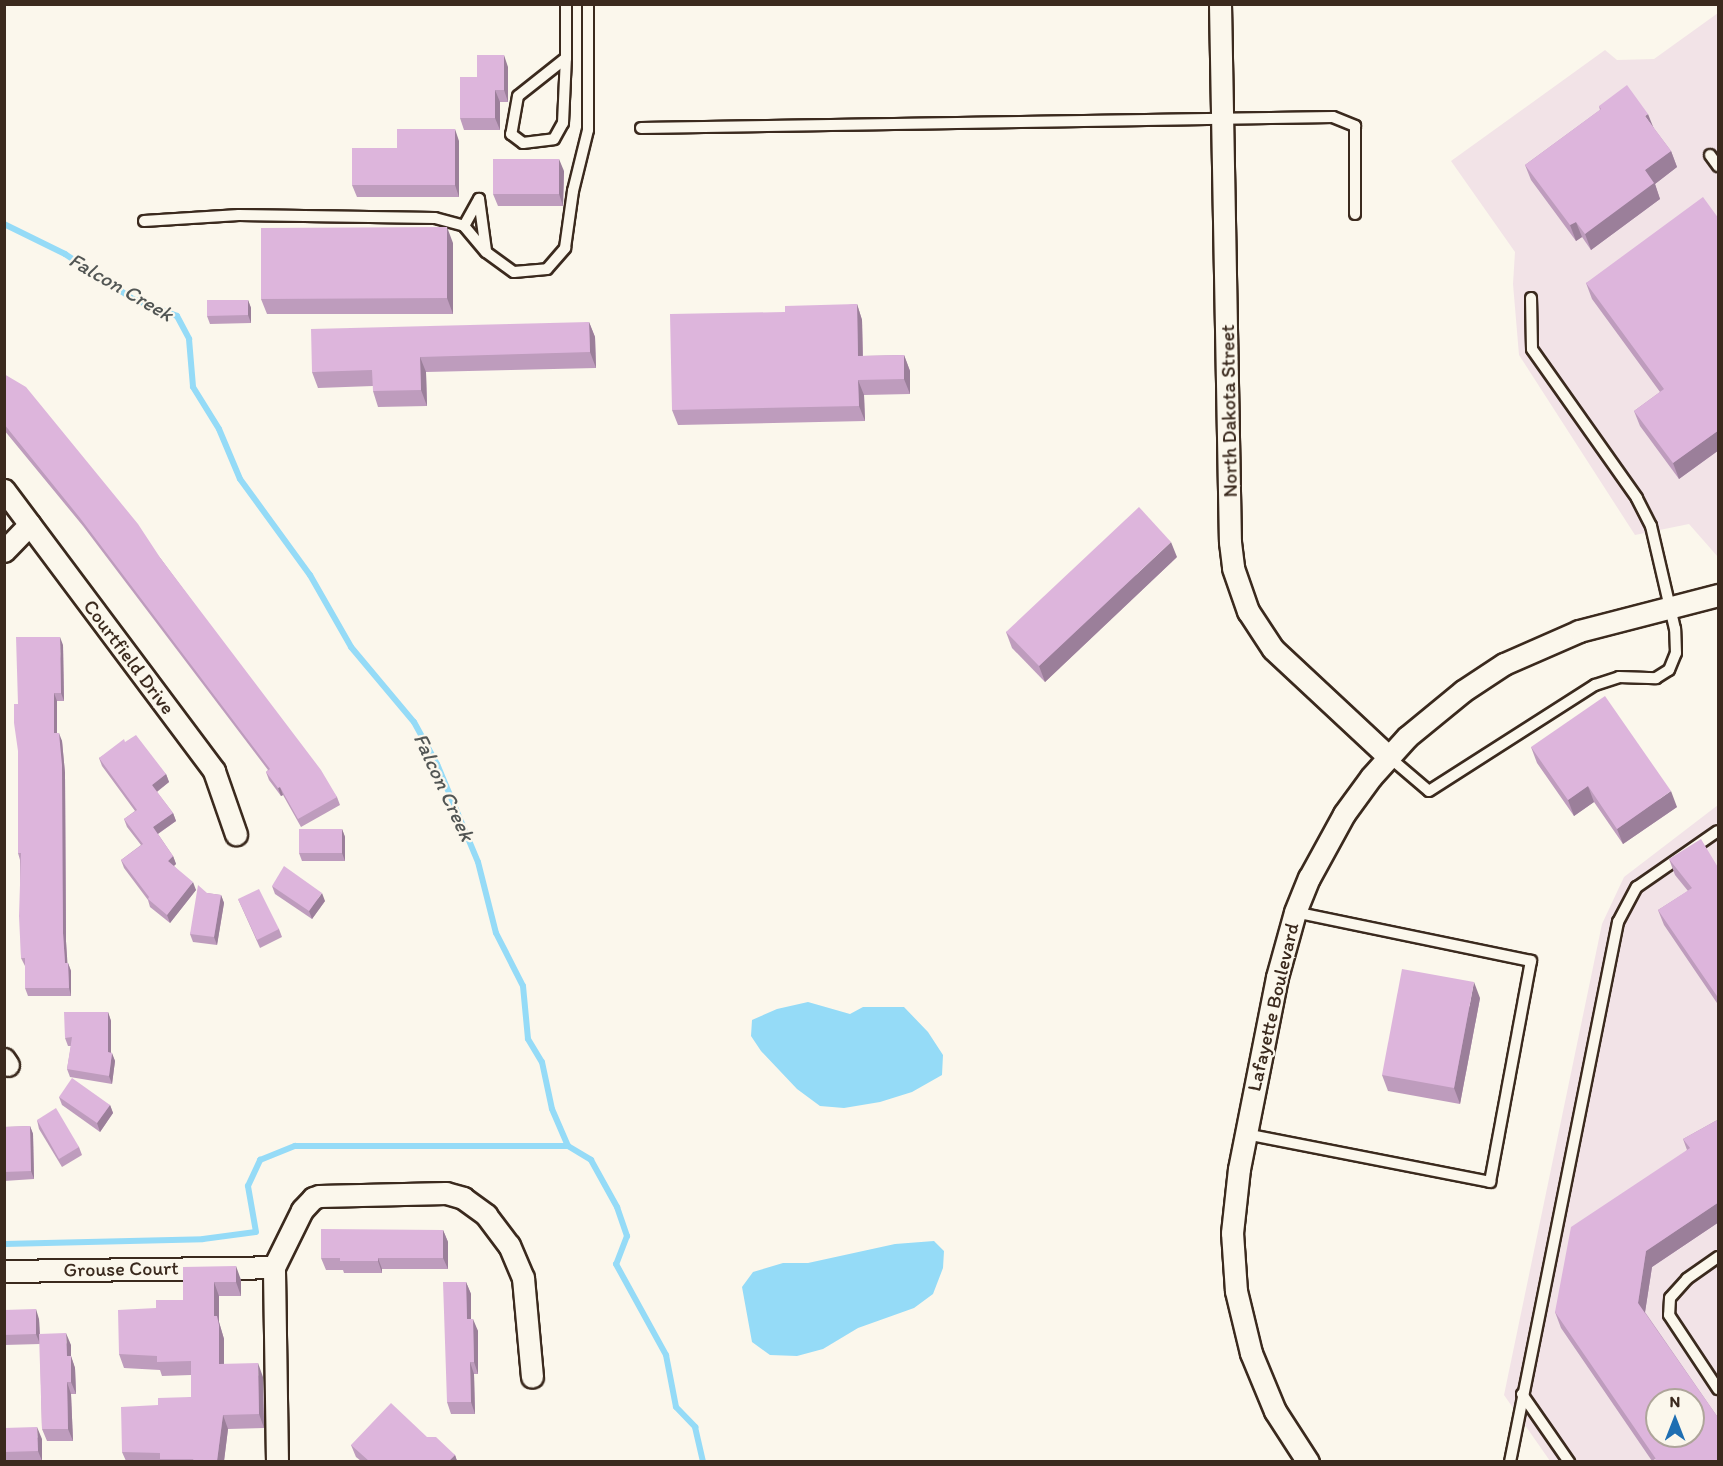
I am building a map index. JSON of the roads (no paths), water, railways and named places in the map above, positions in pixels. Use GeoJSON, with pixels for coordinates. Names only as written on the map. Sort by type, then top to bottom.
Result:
{"type":"FeatureCollection","features":[{"type":"Feature","properties":{"kind":"street","name":"North Dakota Street"},"geometry":{"type":"LineString","coordinates":[[1220,4],[1230,542],[1237,586],[1252,619],[1273,649],[1389,757]]}},
{"type":"Feature","properties":{"kind":"street","name":"Courtfield Drive"},"geometry":{"type":"LineString","coordinates":[[4,490],[214,771],[236,834]]}},
{"type":"Feature","properties":{"kind":"street"},"geometry":{"type":"LineString","coordinates":[[4,551],[30,524]]}},
{"type":"Feature","properties":{"kind":"street","name":"Lafayette Boulevard"},"geometry":{"type":"LineString","coordinates":[[1308,1461],[1267,1395],[1251,1353],[1239,1309],[1234,1269],[1233,1224],[1246,1134],[1277,977],[1295,912],[1335,830],[1354,799],[1407,737],[1463,691],[1504,664],[1549,642],[1596,625],[1719,595]]}},
{"type":"Feature","properties":{"kind":"street"},"geometry":{"type":"LineString","coordinates":[[277,1461],[274,1267],[302,1210],[313,1198],[319,1196],[446,1193],[463,1198],[486,1215],[509,1245],[523,1278],[532,1377]]}},
{"type":"Feature","properties":{"kind":"street","name":"Grouse Court"},"geometry":{"type":"LineString","coordinates":[[4,1271],[274,1267]]}},
{"type":"Feature","properties":{"kind":"lane"},"geometry":{"type":"LineString","coordinates":[[566,4],[566,58],[563,123],[554,139],[523,142],[511,134],[513,112],[518,96],[566,58]]}},
{"type":"Feature","properties":{"kind":"lane"},"geometry":{"type":"LineString","coordinates":[[144,221],[239,215],[435,218],[464,226],[486,252],[514,272],[547,269],[565,248],[573,191],[588,130],[588,4]]}},
{"type":"Feature","properties":{"kind":"lane"},"geometry":{"type":"LineString","coordinates":[[641,128],[1333,117],[1355,126],[1355,214]]}},
{"type":"Feature","properties":{"kind":"lane"},"geometry":{"type":"LineString","coordinates":[[1710,155],[1719,166]]}},
{"type":"Feature","properties":{"kind":"lane"},"geometry":{"type":"LineString","coordinates":[[464,226],[480,199],[486,252]]}},
{"type":"Feature","properties":{"kind":"lane"},"geometry":{"type":"LineString","coordinates":[[1389,757],[1429,791],[1595,685],[1619,677],[1656,678],[1669,670],[1676,653],[1675,629],[1652,526],[1636,498],[1532,349],[1531,298]]}},
{"type":"Feature","properties":{"kind":"lane"},"geometry":{"type":"LineString","coordinates":[[1510,1461],[1618,922],[1637,887],[1719,831]]}},
{"type":"Feature","properties":{"kind":"lane"},"geometry":{"type":"LineString","coordinates":[[1246,1134],[1490,1182],[1531,961],[1295,912]]}},
{"type":"Feature","properties":{"kind":"lane"},"geometry":{"type":"LineString","coordinates":[[1719,1257],[1687,1279],[1670,1299],[1669,1315],[1719,1389]]}},
{"type":"Feature","properties":{"kind":"lane"},"geometry":{"type":"LineString","coordinates":[[1522,1394],[1569,1461]]}},
{"type":"Feature","properties":{"kind":"water"},"geometry":{"type":"Polygon","coordinates":[[[808,1002],[850,1014],[863,1007],[904,1007],[928,1032],[943,1055],[942,1075],[912,1092],[880,1102],[844,1108],[820,1106],[797,1089],[761,1051],[751,1036],[752,1020],[777,1009],[808,1002]]]}},
{"type":"Feature","properties":{"kind":"water"},"geometry":{"type":"Polygon","coordinates":[[[934,1241],[944,1251],[943,1268],[933,1294],[914,1308],[858,1328],[823,1349],[797,1356],[770,1355],[752,1342],[742,1287],[753,1272],[783,1263],[808,1263],[895,1244],[934,1241]]]}},
{"type":"Feature","properties":{"kind":"waterway","name":"Falcon Creek"},"geometry":{"type":"LineString","coordinates":[[4,224],[65,254],[133,299],[177,316],[189,339],[193,387],[219,429],[240,479],[310,575],[351,647],[414,722],[437,764],[478,862],[496,933],[523,986],[528,1039],[542,1062],[552,1109],[568,1146],[591,1160],[617,1207],[627,1236],[616,1264],[666,1355],[676,1407],[695,1427],[703,1462]]}},
{"type":"Feature","properties":{"kind":"waterway"},"geometry":{"type":"LineString","coordinates":[[4,1244],[203,1239],[256,1232],[248,1186],[260,1160],[295,1146],[568,1146]]}}]}
